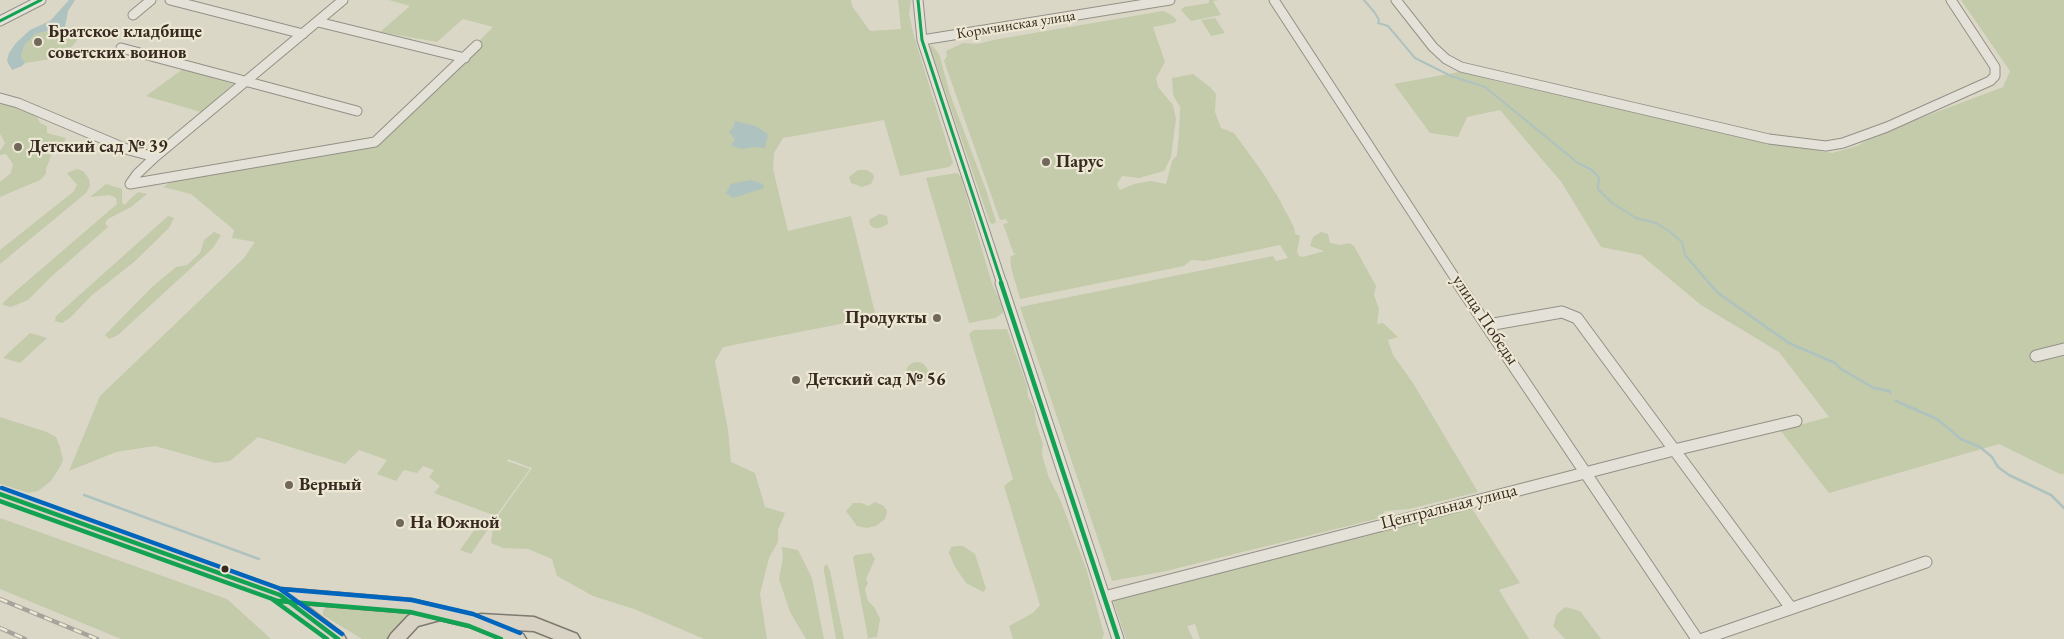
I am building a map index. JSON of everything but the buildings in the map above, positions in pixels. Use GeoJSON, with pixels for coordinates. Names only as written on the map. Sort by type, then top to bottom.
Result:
{"type":"FeatureCollection","features":[{"type":"Feature","properties":{"kind":"main road"},"geometry":{"type":"LineString","coordinates":[[0,494],[280,595],[411,606],[471,620],[518,639]]}},
{"type":"Feature","properties":{"kind":"main road"},"geometry":{"type":"LineString","coordinates":[[280,595],[338,639]]}},
{"type":"Feature","properties":{"kind":"main road"},"geometry":{"type":"LineString","coordinates":[[396,639],[406,627],[421,617],[445,614]]}},
{"type":"Feature","properties":{"kind":"main road"},"geometry":{"type":"LineString","coordinates":[[471,620],[534,624],[572,639]]}},
{"type":"Feature","properties":{"kind":"street"},"geometry":{"type":"LineString","coordinates":[[0,21],[41,0]]}},
{"type":"Feature","properties":{"kind":"street"},"geometry":{"type":"LineString","coordinates":[[133,14],[151,0]]}},
{"type":"Feature","properties":{"kind":"street"},"geometry":{"type":"LineString","coordinates":[[170,0],[303,34]]}},
{"type":"Feature","properties":{"kind":"street"},"geometry":{"type":"LineString","coordinates":[[344,0],[155,157],[137,174],[130,184],[375,142],[477,45]]}},
{"type":"Feature","properties":{"kind":"street"},"geometry":{"type":"LineString","coordinates":[[918,0],[922,40],[1118,639]]}},
{"type":"Feature","properties":{"kind":"street","name":"Кормчинская улица"},"geometry":{"type":"LineString","coordinates":[[922,40],[1170,0]]}},
{"type":"Feature","properties":{"kind":"street","name":"улица Победы"},"geometry":{"type":"LineString","coordinates":[[1274,0],[1391,182],[1697,639]]}},
{"type":"Feature","properties":{"kind":"street"},"geometry":{"type":"LineString","coordinates":[[1396,0],[1433,47],[1446,59],[1461,67],[1626,107],[1684,118],[1769,138],[1826,146],[1843,143],[1887,126],[1990,81],[1995,76],[1994,67],[1951,0]]}},
{"type":"Feature","properties":{"kind":"street"},"geometry":{"type":"LineString","coordinates":[[318,22],[465,58]]}},
{"type":"Feature","properties":{"kind":"street"},"geometry":{"type":"LineString","coordinates":[[121,48],[357,111]]}},
{"type":"Feature","properties":{"kind":"street"},"geometry":{"type":"LineString","coordinates":[[0,98],[18,103],[129,150],[155,157]]}},
{"type":"Feature","properties":{"kind":"street"},"geometry":{"type":"LineString","coordinates":[[1488,325],[1562,312],[1577,318],[1791,608]]}},
{"type":"Feature","properties":{"kind":"street"},"geometry":{"type":"LineString","coordinates":[[2036,356],[2064,349]]}},
{"type":"Feature","properties":{"kind":"street","name":"Центральная улица"},"geometry":{"type":"LineString","coordinates":[[1104,596],[1586,472],[1796,421]]}},
{"type":"Feature","properties":{"kind":"street"},"geometry":{"type":"LineString","coordinates":[[1702,639],[1926,562]]}},
{"type":"Feature","properties":{"kind":"green space"},"geometry":{"type":"Polygon","coordinates":[[[389,0],[851,0],[852,6],[870,31],[901,29],[898,0],[911,0],[909,14],[914,36],[953,163],[949,167],[900,176],[884,120],[783,138],[774,153],[773,169],[788,231],[851,216],[876,317],[723,347],[715,361],[728,430],[731,462],[755,473],[765,507],[785,513],[778,530],[778,542],[769,558],[760,594],[767,639],[704,639],[634,609],[593,596],[557,576],[552,559],[528,549],[503,548],[491,543],[493,526],[497,517],[532,468],[508,459],[507,461],[530,469],[496,516],[434,493],[440,486],[429,477],[434,470],[423,466],[417,473],[404,470],[396,481],[377,474],[387,460],[359,450],[345,464],[258,437],[230,461],[215,463],[155,446],[116,452],[69,471],[100,396],[244,258],[255,242],[232,238],[234,230],[191,194],[163,187],[174,180],[376,145],[493,27],[463,19],[437,42],[380,32],[410,6],[389,0]]]}},
{"type":"Feature","properties":{"kind":"green space"},"geometry":{"type":"Polygon","coordinates":[[[1209,0],[1218,0],[1213,1],[1221,15],[1191,21],[1181,10],[1184,7],[1209,3],[1209,0]]]}},
{"type":"Feature","properties":{"kind":"green space"},"geometry":{"type":"Polygon","coordinates":[[[1961,0],[2064,0],[2064,474],[2060,474],[1999,444],[1829,493],[1780,430],[1829,417],[1779,352],[1701,305],[1641,255],[1601,247],[1562,183],[1500,110],[1467,117],[1458,137],[1430,133],[1394,84],[1464,71],[1499,82],[1784,145],[1832,153],[1857,146],[1876,135],[2003,87],[2010,71],[1961,0]]]}},
{"type":"Feature","properties":{"kind":"green space"},"geometry":{"type":"Polygon","coordinates":[[[1163,11],[1177,20],[1174,23],[1153,27],[1165,62],[1156,78],[1158,87],[1173,105],[1176,119],[1171,157],[1164,171],[1139,178],[1122,176],[1117,184],[1120,190],[1134,184],[1151,181],[1166,184],[1172,161],[1177,155],[1179,134],[1180,107],[1173,95],[1172,78],[1193,74],[1216,94],[1215,112],[1221,128],[1234,133],[1278,197],[1294,227],[1295,234],[1300,236],[1297,251],[1299,256],[1303,257],[1324,251],[1310,246],[1313,237],[1321,232],[1328,234],[1330,243],[1341,245],[1349,243],[1354,246],[1376,286],[1374,295],[1379,309],[1377,324],[1383,323],[1398,337],[1388,340],[1393,355],[1413,383],[1478,492],[1409,509],[1385,511],[1380,518],[1166,571],[1112,581],[1020,307],[1273,256],[1276,261],[1288,258],[1280,245],[1204,261],[1191,260],[1184,266],[1020,299],[1010,257],[1018,253],[1014,254],[1003,224],[1008,223],[1006,219],[1000,220],[944,61],[947,56],[946,51],[963,43],[978,44],[1163,11]]]}},
{"type":"Feature","properties":{"kind":"green space"},"geometry":{"type":"Polygon","coordinates":[[[1215,18],[1225,33],[1211,36],[1201,20],[1215,18]]]}},
{"type":"Feature","properties":{"kind":"green space"},"geometry":{"type":"Polygon","coordinates":[[[65,27],[77,29],[78,33],[78,39],[69,50],[52,59],[25,63],[21,57],[24,46],[35,34],[65,27]]]}},
{"type":"Feature","properties":{"kind":"green space"},"geometry":{"type":"Polygon","coordinates":[[[932,45],[939,54],[950,94],[986,190],[996,222],[993,224],[990,223],[930,47],[932,45]]]}},
{"type":"Feature","properties":{"kind":"green space"},"geometry":{"type":"Polygon","coordinates":[[[183,69],[233,84],[201,112],[146,96],[183,69]]]}},
{"type":"Feature","properties":{"kind":"green space","name":"Детский сад № 39"},"geometry":{"type":"Polygon","coordinates":[[[0,102],[35,113],[40,123],[47,126],[47,133],[66,138],[64,143],[53,151],[46,174],[40,180],[0,197],[0,182],[11,173],[13,164],[6,154],[0,155],[0,151],[5,143],[0,134],[0,102]]]}},
{"type":"Feature","properties":{"kind":"green space"},"geometry":{"type":"Polygon","coordinates":[[[77,169],[83,171],[89,179],[90,186],[86,193],[0,264],[0,250],[73,192],[77,185],[67,173],[77,169]]]}},
{"type":"Feature","properties":{"kind":"green space"},"geometry":{"type":"Polygon","coordinates":[[[858,170],[867,170],[873,174],[874,178],[871,184],[862,187],[851,183],[849,177],[858,170]]]}},
{"type":"Feature","properties":{"kind":"green space"},"geometry":{"type":"Polygon","coordinates":[[[957,173],[961,177],[992,284],[1003,307],[1003,313],[995,318],[969,323],[926,178],[957,173]]]}},
{"type":"Feature","properties":{"kind":"green space"},"geometry":{"type":"Polygon","coordinates":[[[106,184],[122,189],[122,202],[124,205],[138,192],[147,194],[131,207],[108,219],[105,223],[108,227],[52,276],[28,300],[11,307],[3,305],[10,296],[117,204],[116,198],[110,195],[90,197],[106,184]]]}},
{"type":"Feature","properties":{"kind":"green space"},"geometry":{"type":"Polygon","coordinates":[[[879,214],[887,216],[888,224],[880,228],[874,228],[870,225],[869,220],[879,214]]]}},
{"type":"Feature","properties":{"kind":"green space"},"geometry":{"type":"Polygon","coordinates":[[[168,216],[174,218],[169,228],[134,262],[91,296],[71,317],[62,323],[55,321],[56,316],[168,216]]]}},
{"type":"Feature","properties":{"kind":"green space"},"geometry":{"type":"Polygon","coordinates":[[[214,232],[221,235],[213,248],[118,335],[109,339],[105,335],[152,287],[176,267],[187,265],[200,253],[204,240],[214,232]]]}},
{"type":"Feature","properties":{"kind":"green space"},"geometry":{"type":"Polygon","coordinates":[[[1007,329],[1027,386],[1028,397],[1034,407],[1036,423],[1043,444],[1042,455],[1049,478],[1060,499],[1087,571],[1104,634],[1102,639],[1013,639],[1009,626],[1033,613],[1040,605],[1004,486],[1013,479],[969,334],[974,330],[1007,329]]]}},
{"type":"Feature","properties":{"kind":"green space"},"geometry":{"type":"Polygon","coordinates":[[[30,333],[47,338],[20,363],[3,358],[30,333]]]}},
{"type":"Feature","properties":{"kind":"green space"},"geometry":{"type":"Polygon","coordinates":[[[913,362],[921,362],[928,369],[928,377],[921,384],[913,384],[906,377],[906,369],[913,362]]]}},
{"type":"Feature","properties":{"kind":"green space"},"geometry":{"type":"Polygon","coordinates":[[[0,417],[47,432],[56,437],[63,460],[51,481],[38,491],[29,493],[0,484],[0,417]]]}},
{"type":"Feature","properties":{"kind":"green space"},"geometry":{"type":"Polygon","coordinates":[[[875,502],[884,506],[887,511],[885,519],[876,526],[867,528],[857,526],[846,511],[853,503],[862,503],[868,506],[875,502]]]}},
{"type":"Feature","properties":{"kind":"green space"},"geometry":{"type":"Polygon","coordinates":[[[1469,504],[1520,583],[1499,590],[1529,639],[1200,639],[1195,624],[1187,626],[1193,639],[1126,639],[1112,598],[1469,504]]]}},
{"type":"Feature","properties":{"kind":"green space"},"geometry":{"type":"Polygon","coordinates":[[[0,518],[227,599],[271,639],[121,639],[0,589],[0,518]]]}},
{"type":"Feature","properties":{"kind":"green space"},"geometry":{"type":"Polygon","coordinates":[[[480,522],[491,525],[471,554],[460,550],[480,522]]]}},
{"type":"Feature","properties":{"kind":"green space"},"geometry":{"type":"Polygon","coordinates":[[[963,546],[975,554],[986,589],[983,592],[966,583],[955,567],[949,553],[951,547],[963,546]]]}},
{"type":"Feature","properties":{"kind":"green space"},"geometry":{"type":"Polygon","coordinates":[[[782,547],[798,550],[812,578],[824,639],[806,639],[790,612],[779,579],[783,558],[782,547]]]}},
{"type":"Feature","properties":{"kind":"green space"},"geometry":{"type":"Polygon","coordinates":[[[871,553],[875,559],[866,579],[868,583],[865,589],[868,601],[875,608],[880,619],[877,637],[864,639],[868,638],[853,558],[855,555],[871,553]]]}},
{"type":"Feature","properties":{"kind":"green space"},"geometry":{"type":"Polygon","coordinates":[[[827,564],[844,639],[836,639],[824,571],[824,566],[827,564]]]}},
{"type":"Feature","properties":{"kind":"green space"},"geometry":{"type":"Polygon","coordinates":[[[330,605],[414,613],[391,639],[362,639],[323,615],[323,610],[330,605]]]}},
{"type":"Feature","properties":{"kind":"green space"},"geometry":{"type":"Polygon","coordinates":[[[1565,607],[1580,611],[1601,639],[1565,639],[1553,626],[1557,614],[1565,607]]]}},
{"type":"Feature","properties":{"kind":"shaded area"},"geometry":{"type":"Polygon","coordinates":[[[69,0],[75,0],[68,11],[65,27],[35,34],[24,46],[21,57],[25,63],[12,70],[7,61],[9,53],[16,43],[30,30],[50,21],[69,0]]]}},
{"type":"Feature","properties":{"kind":"shaded area"},"geometry":{"type":"Polygon","coordinates":[[[735,121],[755,126],[768,134],[765,148],[741,149],[731,145],[735,139],[729,132],[733,128],[735,121]]]}},
{"type":"Feature","properties":{"kind":"shaded area"},"geometry":{"type":"Polygon","coordinates":[[[751,180],[763,184],[764,188],[733,198],[726,193],[731,184],[751,180]]]}},
{"type":"Feature","properties":{"kind":"waterway"},"geometry":{"type":"LineString","coordinates":[[1364,0],[1375,13],[1379,20],[1378,23],[1388,26],[1415,58],[1451,76],[1485,87],[1578,163],[1592,170],[1599,178],[1598,189],[1612,203],[1636,218],[1656,223],[1670,232],[1682,242],[1685,255],[1710,284]]}},
{"type":"Feature","properties":{"kind":"waterway"},"geometry":{"type":"LineString","coordinates":[[1709,283],[1718,293],[1789,343],[1835,363],[1841,369],[1874,388],[1890,391],[1890,393]]}},
{"type":"Feature","properties":{"kind":"waterway"},"geometry":{"type":"LineString","coordinates":[[1896,401],[1937,419],[1961,439],[1980,447],[1992,457],[1998,467],[2009,475],[2051,495],[2064,508]]}},
{"type":"Feature","properties":{"kind":"waterway"},"geometry":{"type":"LineString","coordinates":[[84,495],[259,559]]}},
{"type":"Feature","properties":{"kind":"railway"},"geometry":{"type":"LineString","coordinates":[[0,599],[97,639]]}},
{"type":"Feature","properties":{"kind":"railway"},"geometry":{"type":"LineString","coordinates":[[0,628],[25,639]]}},
{"type":"Feature","properties":{"kind":"transit line"},"geometry":{"type":"LineString","coordinates":[[0,21],[41,0]]}},
{"type":"Feature","properties":{"kind":"transit line"},"geometry":{"type":"LineString","coordinates":[[918,0],[922,40],[1118,639]]}},
{"type":"Feature","properties":{"kind":"transit line"},"geometry":{"type":"LineString","coordinates":[[2,488],[281,589],[412,600],[473,614],[520,633]]}},
{"type":"Feature","properties":{"kind":"transit line"},"geometry":{"type":"LineString","coordinates":[[0,494],[280,595],[338,639]]}},
{"type":"Feature","properties":{"kind":"transit line"},"geometry":{"type":"LineString","coordinates":[[0,501],[278,601],[410,612],[469,626],[501,639]]}},
{"type":"Feature","properties":{"kind":"transit line"},"geometry":{"type":"LineString","coordinates":[[280,589],[342,634]]}},
{"type":"Feature","properties":{"kind":"transit line"},"geometry":{"type":"LineString","coordinates":[[272,599],[327,639]]}},
{"type":"Feature","properties":{"kind":"place","name":"Братское кладбище советских воинов"},"geometry":{"type":"Point","coordinates":[38,42]}},
{"type":"Feature","properties":{"kind":"place","name":"Детский сад № 39"},"geometry":{"type":"Point","coordinates":[18,147]}},
{"type":"Feature","properties":{"kind":"place","name":"Парус"},"geometry":{"type":"Point","coordinates":[1046,162]}},
{"type":"Feature","properties":{"kind":"place","name":"Продукты"},"geometry":{"type":"Point","coordinates":[937,318]}},
{"type":"Feature","properties":{"kind":"place","name":"Детский сад № 56"},"geometry":{"type":"Point","coordinates":[796,380]}},
{"type":"Feature","properties":{"kind":"place","name":"Верный"},"geometry":{"type":"Point","coordinates":[289,485]}},
{"type":"Feature","properties":{"kind":"place","name":"На Южной"},"geometry":{"type":"Point","coordinates":[400,523]}}]}
